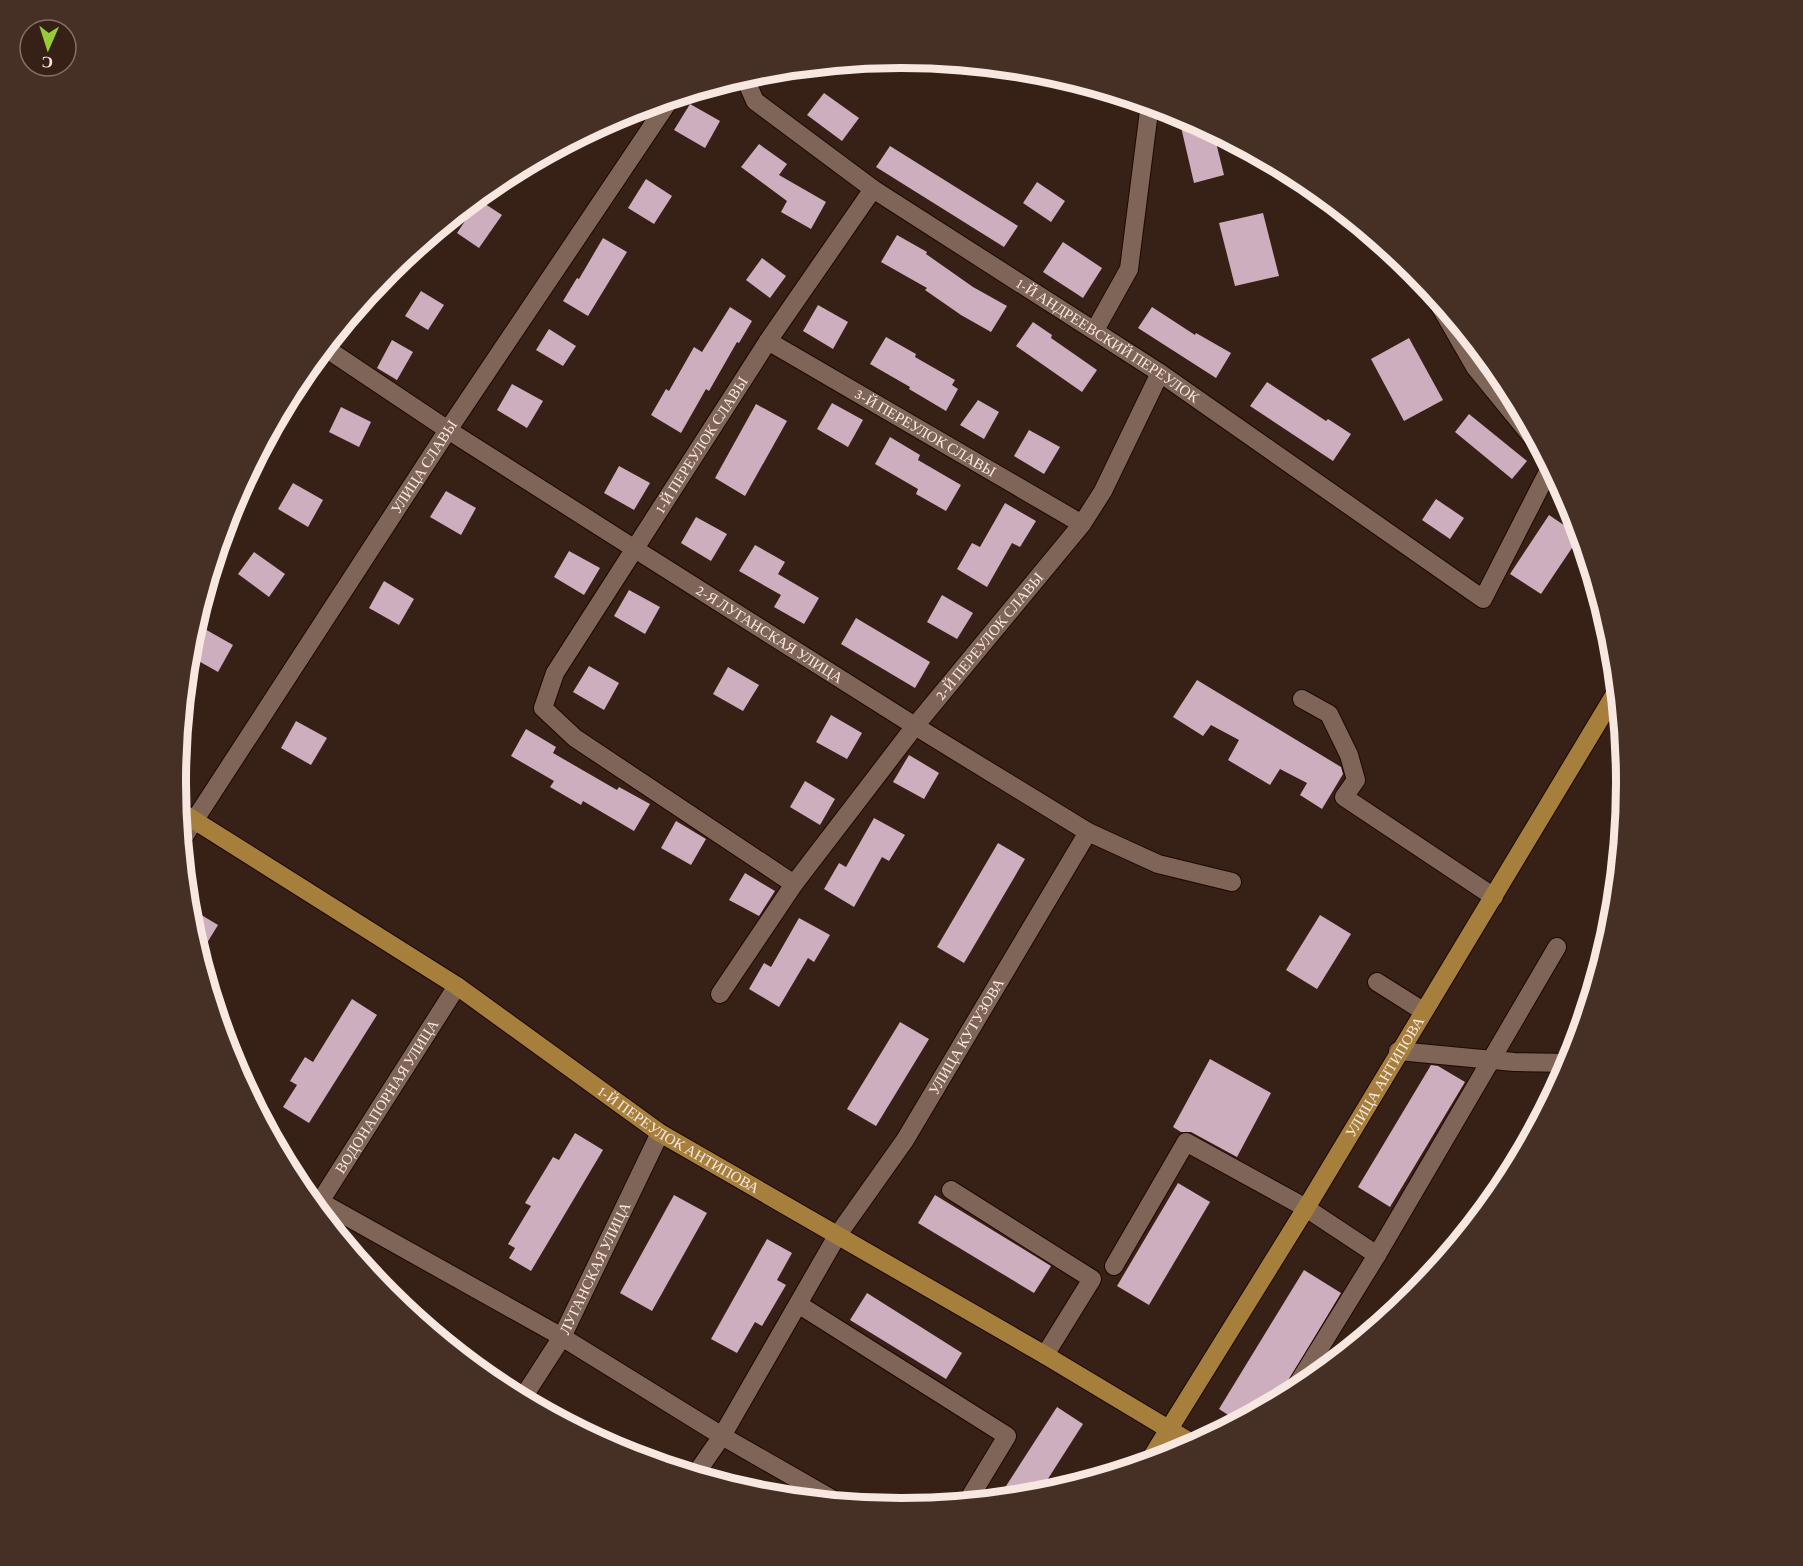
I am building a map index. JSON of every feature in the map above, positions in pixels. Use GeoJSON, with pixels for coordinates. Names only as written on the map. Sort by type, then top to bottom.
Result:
{"type":"FeatureCollection","features":[{"type":"Feature","properties":{"kind":"main road","name":"УЛИЦА АНТИПОВА"},"geometry":{"type":"LineString","coordinates":[[1155,1452],[1306,1208],[1398,1051],[1494,897],[1612,699]]}},
{"type":"Feature","properties":{"kind":"main road","name":"1-Й ПЕРЕУЛОК АНТИПОВА"},"geometry":{"type":"LineString","coordinates":[[187,815],[457,986],[660,1133],[1045,1355],[1186,1439]]}},
{"type":"Feature","properties":{"kind":"street","name":"1-Й АНДРЕЕВСКИЙ ПЕРЕУЛОК"},"geometry":{"type":"LineString","coordinates":[[748,84],[755,101],[873,189],[1160,373],[1483,599],[1547,475]]}},
{"type":"Feature","properties":{"kind":"street","name":"УЛИЦА СЛАВЫ"},"geometry":{"type":"LineString","coordinates":[[188,830],[448,430],[664,108]]}},
{"type":"Feature","properties":{"kind":"street"},"geometry":{"type":"LineString","coordinates":[[1095,330],[1129,269],[1149,112]]}},
{"type":"Feature","properties":{"kind":"street","name":"1-Й ПЕРЕУЛОК СЛАВЫ"},"geometry":{"type":"LineString","coordinates":[[794,884],[575,738],[543,708],[555,673],[768,341],[873,189]]}},
{"type":"Feature","properties":{"kind":"street"},"geometry":{"type":"LineString","coordinates":[[1451,326],[1475,367],[1517,418]]}},
{"type":"Feature","properties":{"kind":"street","name":"3-Й ПЕРЕУЛОК СЛАВЫ"},"geometry":{"type":"LineString","coordinates":[[768,341],[1082,525]]}},
{"type":"Feature","properties":{"kind":"street","name":"2-Я ЛУГАНСКАЯ УЛИЦА"},"geometry":{"type":"LineString","coordinates":[[331,352],[448,430],[635,549],[1088,832],[1158,864],[1232,882]]}},
{"type":"Feature","properties":{"kind":"street","name":"2-Й ПЕРЕУЛОК СЛАВЫ"},"geometry":{"type":"LineString","coordinates":[[720,994],[794,884],[915,726],[1082,525],[1103,491],[1160,373]]}},
{"type":"Feature","properties":{"kind":"street"},"geometry":{"type":"LineString","coordinates":[[1302,699],[1329,714],[1348,755],[1356,780],[1344,797],[1494,897]]}},
{"type":"Feature","properties":{"kind":"street","name":"УЛИЦА КУТУЗОВА"},"geometry":{"type":"LineString","coordinates":[[699,1469],[722,1436],[837,1236],[905,1140],[1088,832]]}},
{"type":"Feature","properties":{"kind":"street"},"geometry":{"type":"LineString","coordinates":[[1303,1375],[1377,1255],[1557,947]]}},
{"type":"Feature","properties":{"kind":"street"},"geometry":{"type":"LineString","coordinates":[[1377,982],[1423,1011]]}},
{"type":"Feature","properties":{"kind":"street","name":"ВОДОНАПОРНАЯ УЛИЦА"},"geometry":{"type":"LineString","coordinates":[[320,1200],[457,986]]}},
{"type":"Feature","properties":{"kind":"street"},"geometry":{"type":"LineString","coordinates":[[1398,1051],[1491,1060],[1560,1063]]}},
{"type":"Feature","properties":{"kind":"street","name":"ЛУГАНСКАЯ УЛИЦА"},"geometry":{"type":"LineString","coordinates":[[526,1392],[562,1337],[660,1133]]}},
{"type":"Feature","properties":{"kind":"street"},"geometry":{"type":"LineString","coordinates":[[1114,1266],[1186,1142],[1306,1208],[1377,1255]]}},
{"type":"Feature","properties":{"kind":"street"},"geometry":{"type":"LineString","coordinates":[[951,1190],[1092,1279],[1045,1355]]}},
{"type":"Feature","properties":{"kind":"street"},"geometry":{"type":"LineString","coordinates":[[328,1211],[562,1337],[722,1436],[822,1494]]}},
{"type":"Feature","properties":{"kind":"street"},"geometry":{"type":"LineString","coordinates":[[798,1304],[1007,1436],[973,1494]]}},
{"type":"Feature","properties":{"kind":"building"},"geometry":{"type":"Polygon","coordinates":[[[824,93],[859,118],[842,141],[807,115],[824,93]]]}},
{"type":"Feature","properties":{"kind":"building"},"geometry":{"type":"Polygon","coordinates":[[[690,104],[720,121],[705,148],[674,130],[690,104]]]}},
{"type":"Feature","properties":{"kind":"building"},"geometry":{"type":"Polygon","coordinates":[[[1185,126],[1215,140],[1224,175],[1194,183],[1181,127],[1185,126]]]}},
{"type":"Feature","properties":{"kind":"building"},"geometry":{"type":"Polygon","coordinates":[[[759,144],[787,164],[779,175],[826,202],[811,229],[781,212],[787,201],[741,167],[759,144]]]}},
{"type":"Feature","properties":{"kind":"building"},"geometry":{"type":"Polygon","coordinates":[[[890,146],[1018,226],[1004,247],[876,167],[890,146]]]}},
{"type":"Feature","properties":{"kind":"building"},"geometry":{"type":"Polygon","coordinates":[[[646,179],[672,196],[654,224],[628,208],[646,179]]]}},
{"type":"Feature","properties":{"kind":"building"},"geometry":{"type":"Polygon","coordinates":[[[1037,182],[1065,201],[1051,222],[1023,203],[1037,182]]]}},
{"type":"Feature","properties":{"kind":"building"},"geometry":{"type":"Polygon","coordinates":[[[483,203],[502,215],[479,248],[457,233],[472,211],[483,203]]]}},
{"type":"Feature","properties":{"kind":"building"},"geometry":{"type":"Polygon","coordinates":[[[1263,213],[1279,276],[1235,286],[1219,223],[1263,213]]]}},
{"type":"Feature","properties":{"kind":"building"},"geometry":{"type":"Polygon","coordinates":[[[897,235],[927,252],[926,254],[973,287],[1007,306],[991,332],[961,315],[925,290],[927,288],[881,262],[897,235]]]}},
{"type":"Feature","properties":{"kind":"building"},"geometry":{"type":"Polygon","coordinates":[[[603,238],[627,252],[588,316],[563,301],[603,238]]]}},
{"type":"Feature","properties":{"kind":"building"},"geometry":{"type":"Polygon","coordinates":[[[1063,242],[1102,268],[1083,298],[1043,272],[1063,242]]]}},
{"type":"Feature","properties":{"kind":"building"},"geometry":{"type":"Polygon","coordinates":[[[762,258],[786,276],[770,298],[746,280],[762,258]]]}},
{"type":"Feature","properties":{"kind":"building"},"geometry":{"type":"Polygon","coordinates":[[[421,291],[444,305],[428,330],[405,316],[421,291]]]}},
{"type":"Feature","properties":{"kind":"building"},"geometry":{"type":"Polygon","coordinates":[[[818,305],[848,322],[833,349],[803,331],[818,305]]]}},
{"type":"Feature","properties":{"kind":"building"},"geometry":{"type":"Polygon","coordinates":[[[730,307],[752,321],[709,391],[706,389],[681,433],[651,415],[666,389],[669,391],[694,347],[702,352],[730,307]]]}},
{"type":"Feature","properties":{"kind":"building"},"geometry":{"type":"Polygon","coordinates":[[[1152,307],[1195,335],[1196,333],[1231,353],[1216,378],[1138,328],[1152,307]]]}},
{"type":"Feature","properties":{"kind":"building"},"geometry":{"type":"Polygon","coordinates":[[[1033,322],[1052,335],[1051,338],[1097,370],[1082,392],[1016,346],[1033,322]]]}},
{"type":"Feature","properties":{"kind":"building"},"geometry":{"type":"Polygon","coordinates":[[[549,329],[576,346],[563,366],[536,350],[549,329]]]}},
{"type":"Feature","properties":{"kind":"building"},"geometry":{"type":"Polygon","coordinates":[[[886,337],[955,380],[952,385],[958,389],[946,411],[870,364],[886,337]]]}},
{"type":"Feature","properties":{"kind":"building"},"geometry":{"type":"Polygon","coordinates":[[[1409,338],[1443,400],[1404,421],[1371,359],[1409,338]]]}},
{"type":"Feature","properties":{"kind":"building"},"geometry":{"type":"Polygon","coordinates":[[[392,340],[413,352],[397,380],[377,368],[392,340]]]}},
{"type":"Feature","properties":{"kind":"building"},"geometry":{"type":"Polygon","coordinates":[[[1267,382],[1326,421],[1328,419],[1351,434],[1333,461],[1250,406],[1267,382]]]}},
{"type":"Feature","properties":{"kind":"building"},"geometry":{"type":"Polygon","coordinates":[[[512,384],[543,401],[527,428],[497,410],[512,384]]]}},
{"type":"Feature","properties":{"kind":"building"},"geometry":{"type":"Polygon","coordinates":[[[978,400],[999,412],[984,439],[960,425],[978,400]]]}},
{"type":"Feature","properties":{"kind":"building"},"geometry":{"type":"Polygon","coordinates":[[[832,403],[863,420],[848,447],[817,429],[832,403]]]}},
{"type":"Feature","properties":{"kind":"building"},"geometry":{"type":"Polygon","coordinates":[[[756,404],[787,421],[745,496],[715,478],[756,404]]]}},
{"type":"Feature","properties":{"kind":"building"},"geometry":{"type":"Polygon","coordinates":[[[341,407],[371,422],[359,447],[329,432],[341,407]]]}},
{"type":"Feature","properties":{"kind":"building"},"geometry":{"type":"Polygon","coordinates":[[[1469,414],[1527,461],[1512,479],[1455,432],[1469,414]]]}},
{"type":"Feature","properties":{"kind":"building"},"geometry":{"type":"Polygon","coordinates":[[[1029,430],[1060,447],[1044,474],[1014,456],[1029,430]]]}},
{"type":"Feature","properties":{"kind":"building"},"geometry":{"type":"Polygon","coordinates":[[[890,437],[920,455],[918,460],[961,485],[946,511],[916,494],[918,489],[875,464],[890,437]]]}},
{"type":"Feature","properties":{"kind":"building"},"geometry":{"type":"Polygon","coordinates":[[[619,466],[650,483],[634,510],[604,493],[619,466]]]}},
{"type":"Feature","properties":{"kind":"building"},"geometry":{"type":"Polygon","coordinates":[[[293,483],[323,500],[308,527],[278,509],[293,483]]]}},
{"type":"Feature","properties":{"kind":"building"},"geometry":{"type":"Polygon","coordinates":[[[446,491],[476,508],[461,535],[430,517],[446,491]]]}},
{"type":"Feature","properties":{"kind":"building"},"geometry":{"type":"Polygon","coordinates":[[[1436,499],[1464,518],[1450,539],[1422,520],[1436,499]]]}},
{"type":"Feature","properties":{"kind":"building"},"geometry":{"type":"Polygon","coordinates":[[[1005,503],[1036,521],[1020,547],[1012,543],[987,587],[957,569],[972,543],[980,547],[1005,503]]]}},
{"type":"Feature","properties":{"kind":"building"},"geometry":{"type":"Polygon","coordinates":[[[1549,515],[1570,530],[1575,543],[1541,594],[1510,574],[1549,515]]]}},
{"type":"Feature","properties":{"kind":"building"},"geometry":{"type":"Polygon","coordinates":[[[696,517],[727,534],[711,561],[681,543],[696,517]]]}},
{"type":"Feature","properties":{"kind":"building"},"geometry":{"type":"Polygon","coordinates":[[[755,545],[785,562],[778,574],[819,598],[804,624],[774,607],[781,595],[739,571],[755,545]]]}},
{"type":"Feature","properties":{"kind":"building"},"geometry":{"type":"Polygon","coordinates":[[[569,551],[600,568],[584,595],[554,577],[569,551]]]}},
{"type":"Feature","properties":{"kind":"building"},"geometry":{"type":"Polygon","coordinates":[[[254,552],[285,574],[269,597],[238,574],[254,552]]]}},
{"type":"Feature","properties":{"kind":"building"},"geometry":{"type":"Polygon","coordinates":[[[384,581],[414,599],[399,625],[369,608],[384,581]]]}},
{"type":"Feature","properties":{"kind":"building"},"geometry":{"type":"Polygon","coordinates":[[[629,590],[660,607],[645,634],[614,616],[629,590]]]}},
{"type":"Feature","properties":{"kind":"building"},"geometry":{"type":"Polygon","coordinates":[[[942,595],[973,613],[957,639],[927,622],[942,595]]]}},
{"type":"Feature","properties":{"kind":"building"},"geometry":{"type":"Polygon","coordinates":[[[856,618],[930,662],[915,688],[841,644],[856,618]]]}},
{"type":"Feature","properties":{"kind":"building"},"geometry":{"type":"Polygon","coordinates":[[[203,628],[233,645],[218,672],[197,660],[203,628]]]}},
{"type":"Feature","properties":{"kind":"building"},"geometry":{"type":"Polygon","coordinates":[[[589,666],[619,683],[604,710],[573,692],[589,666]]]}},
{"type":"Feature","properties":{"kind":"building"},"geometry":{"type":"Polygon","coordinates":[[[728,667],[759,685],[743,711],[713,694],[728,667]]]}},
{"type":"Feature","properties":{"kind":"building"},"geometry":{"type":"Polygon","coordinates":[[[1197,680],[1341,767],[1343,774],[1322,809],[1300,795],[1307,783],[1280,769],[1270,785],[1228,760],[1239,740],[1211,725],[1203,736],[1173,717],[1197,680]]]}},
{"type":"Feature","properties":{"kind":"building"},"geometry":{"type":"Polygon","coordinates":[[[831,715],[862,733],[847,759],[816,742],[831,715]]]}},
{"type":"Feature","properties":{"kind":"building"},"geometry":{"type":"Polygon","coordinates":[[[296,721],[327,738],[311,765],[281,748],[296,721]]]}},
{"type":"Feature","properties":{"kind":"building"},"geometry":{"type":"Polygon","coordinates":[[[526,729],[556,747],[553,753],[617,790],[619,787],[650,804],[634,831],[583,801],[581,805],[550,787],[554,781],[511,756],[526,729]]]}},
{"type":"Feature","properties":{"kind":"building"},"geometry":{"type":"Polygon","coordinates":[[[909,755],[939,773],[924,799],[893,782],[909,755]]]}},
{"type":"Feature","properties":{"kind":"building"},"geometry":{"type":"Polygon","coordinates":[[[805,781],[835,799],[820,825],[790,807],[805,781]]]}},
{"type":"Feature","properties":{"kind":"building"},"geometry":{"type":"Polygon","coordinates":[[[874,818],[905,835],[889,861],[882,857],[854,907],[824,889],[839,863],[846,867],[874,818]]]}},
{"type":"Feature","properties":{"kind":"building"},"geometry":{"type":"Polygon","coordinates":[[[676,821],[706,839],[691,865],[661,848],[676,821]]]}},
{"type":"Feature","properties":{"kind":"building"},"geometry":{"type":"Polygon","coordinates":[[[998,843],[1025,859],[964,963],[937,947],[998,843]]]}},
{"type":"Feature","properties":{"kind":"building"},"geometry":{"type":"Polygon","coordinates":[[[745,873],[775,891],[759,916],[729,900],[745,873]]]}},
{"type":"Feature","properties":{"kind":"building"},"geometry":{"type":"Polygon","coordinates":[[[198,913],[218,925],[205,946],[198,913]]]}},
{"type":"Feature","properties":{"kind":"building"},"geometry":{"type":"Polygon","coordinates":[[[1320,915],[1351,934],[1317,989],[1286,970],[1320,915]]]}},
{"type":"Feature","properties":{"kind":"building"},"geometry":{"type":"Polygon","coordinates":[[[799,918],[830,935],[814,962],[808,958],[779,1007],[749,989],[764,963],[771,967],[799,918]]]}},
{"type":"Feature","properties":{"kind":"building"},"geometry":{"type":"Polygon","coordinates":[[[352,999],[377,1015],[309,1123],[283,1107],[297,1085],[290,1081],[305,1057],[313,1062],[352,999]]]}},
{"type":"Feature","properties":{"kind":"building"},"geometry":{"type":"Polygon","coordinates":[[[900,1022],[929,1039],[876,1126],[847,1109],[900,1022]]]}},
{"type":"Feature","properties":{"kind":"building"},"geometry":{"type":"Polygon","coordinates":[[[1210,1059],[1271,1093],[1237,1157],[1191,1132],[1181,1132],[1173,1127],[1210,1059]]]}},
{"type":"Feature","properties":{"kind":"building"},"geometry":{"type":"Polygon","coordinates":[[[1431,1065],[1438,1066],[1465,1082],[1390,1207],[1358,1187],[1431,1065]]]}},
{"type":"Feature","properties":{"kind":"building"},"geometry":{"type":"Polygon","coordinates":[[[575,1133],[603,1150],[531,1271],[509,1258],[515,1248],[508,1244],[531,1206],[525,1203],[553,1157],[559,1160],[575,1133]]]}},
{"type":"Feature","properties":{"kind":"building"},"geometry":{"type":"Polygon","coordinates":[[[1178,1183],[1210,1202],[1149,1305],[1117,1286],[1178,1183]]]}},
{"type":"Feature","properties":{"kind":"building"},"geometry":{"type":"Polygon","coordinates":[[[674,1195],[707,1213],[652,1311],[620,1293],[674,1195]]]}},
{"type":"Feature","properties":{"kind":"building"},"geometry":{"type":"Polygon","coordinates":[[[935,1195],[1051,1266],[1034,1293],[918,1223],[935,1195]]]}},
{"type":"Feature","properties":{"kind":"building"},"geometry":{"type":"Polygon","coordinates":[[[767,1239],[792,1253],[777,1280],[786,1285],[762,1326],[755,1322],[737,1353],[711,1339],[767,1239]]]}},
{"type":"Feature","properties":{"kind":"building"},"geometry":{"type":"Polygon","coordinates":[[[1304,1270],[1341,1293],[1285,1387],[1232,1417],[1219,1409],[1304,1270]]]}},
{"type":"Feature","properties":{"kind":"building"},"geometry":{"type":"Polygon","coordinates":[[[867,1293],[962,1353],[946,1379],[850,1320],[867,1293]]]}},
{"type":"Feature","properties":{"kind":"building"},"geometry":{"type":"Polygon","coordinates":[[[1057,1407],[1083,1424],[1045,1484],[1003,1491],[1057,1407]]]}}]}
